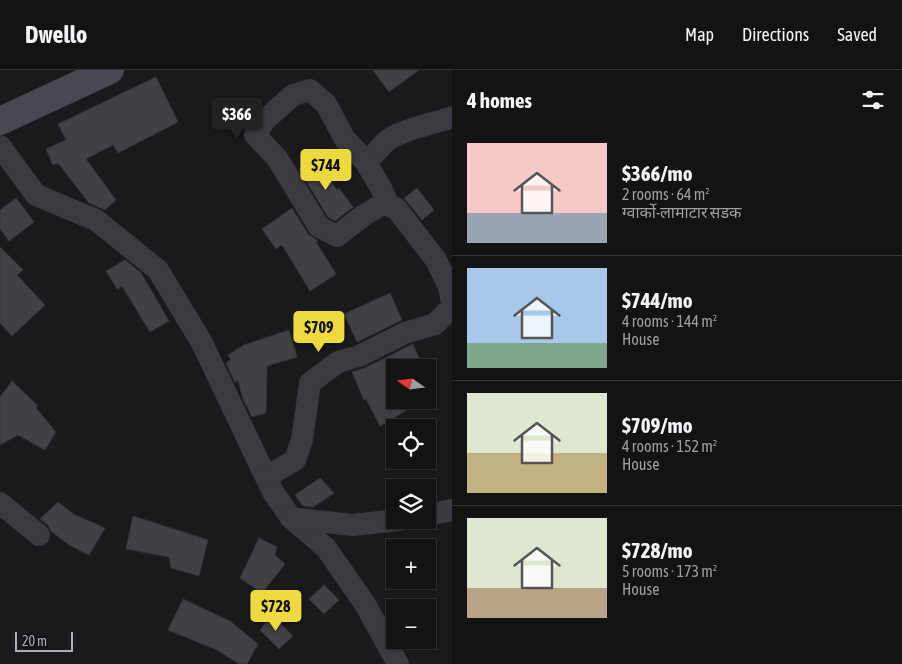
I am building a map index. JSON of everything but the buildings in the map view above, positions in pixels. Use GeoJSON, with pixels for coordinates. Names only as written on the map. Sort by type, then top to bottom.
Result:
{"type":"FeatureCollection","features":[{"type":"Feature","properties":{"kind":"main road"},"geometry":{"type":"LineString","coordinates":[[2,116],[110,70]]}},
{"type":"Feature","properties":{"kind":"street"},"geometry":{"type":"LineString","coordinates":[[389,206],[365,161],[345,139],[326,104],[310,90],[293,95],[265,120],[255,135],[278,158],[319,227],[337,236],[382,204],[389,206],[396,208],[412,232],[436,260],[449,287],[452,302]]}},
{"type":"Feature","properties":{"kind":"street"},"geometry":{"type":"LineString","coordinates":[[365,161],[372,158],[389,140],[414,129],[452,117]]}},
{"type":"Feature","properties":{"kind":"street"},"geometry":{"type":"LineString","coordinates":[[0,146],[36,195],[96,220],[158,270],[202,342],[273,492],[291,518],[326,548],[340,572],[365,604],[398,664]]}},
{"type":"Feature","properties":{"kind":"street"},"geometry":{"type":"LineString","coordinates":[[266,477],[295,460],[302,440],[310,383],[338,362],[359,356],[406,334],[435,324],[452,307]]}},
{"type":"Feature","properties":{"kind":"street"},"geometry":{"type":"LineString","coordinates":[[0,503],[39,535]]}},
{"type":"Feature","properties":{"kind":"street"},"geometry":{"type":"LineString","coordinates":[[436,513],[452,510]]}},
{"type":"Feature","properties":{"kind":"street"},"geometry":{"type":"LineString","coordinates":[[291,518],[352,525],[386,521]]}}]}
